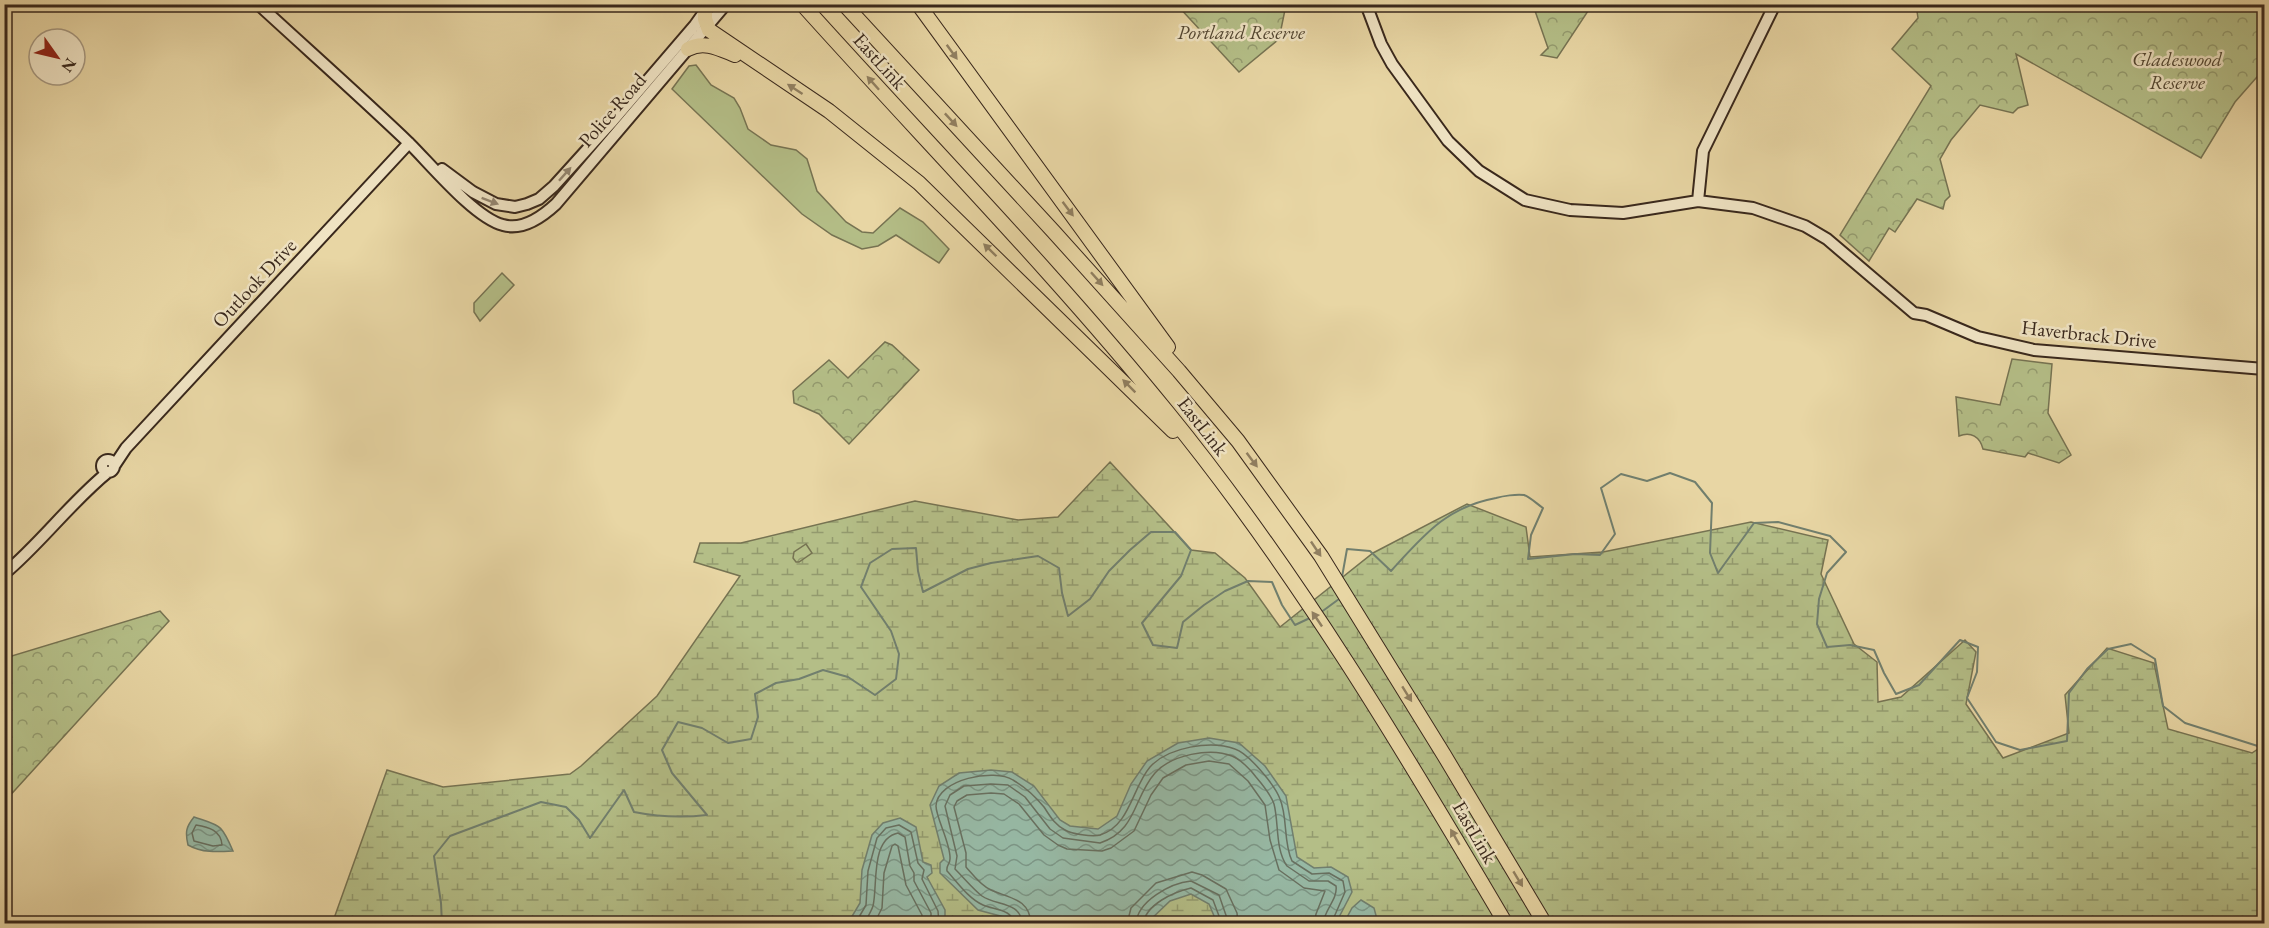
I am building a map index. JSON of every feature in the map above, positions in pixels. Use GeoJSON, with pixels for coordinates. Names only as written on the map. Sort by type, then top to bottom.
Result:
{"type":"FeatureCollection","features":[{"type":"Feature","properties":{"kind":"highway"},"geometry":{"type":"LineString","coordinates":[[796,4],[819,24]]}},
{"type":"Feature","properties":{"kind":"highway","name":"EastLink"},"geometry":{"type":"LineString","coordinates":[[802,4],[1107,339],[1215,473],[1254,526],[1422,780],[1506,924]]}},
{"type":"Feature","properties":{"kind":"highway","name":"EastLink"},"geometry":{"type":"LineString","coordinates":[[844,4],[1179,371],[1221,420],[1282,500],[1321,556],[1376,644],[1545,924]]}},
{"type":"Feature","properties":{"kind":"highway"},"geometry":{"type":"LineString","coordinates":[[849,4],[897,61]]}},
{"type":"Feature","properties":{"kind":"highway"},"geometry":{"type":"LineString","coordinates":[[918,4],[1221,420]]}},
{"type":"Feature","properties":{"kind":"highway"},"geometry":{"type":"LineString","coordinates":[[707,7],[707,27],[829,111],[919,183],[1111,368],[1215,473]]}},
{"type":"Feature","properties":{"kind":"highway"},"geometry":{"type":"LineString","coordinates":[[688,49],[698,45],[711,45],[762,67]]}},
{"type":"Feature","properties":{"kind":"street"},"geometry":{"type":"LineString","coordinates":[[258,4],[409,143],[478,211],[502,225],[517,226],[517,206],[496,204],[480,197],[409,143]]}},
{"type":"Feature","properties":{"kind":"street","name":"Police Road"},"geometry":{"type":"LineString","coordinates":[[517,226],[534,220],[556,204],[726,4]]}},
{"type":"Feature","properties":{"kind":"street","name":"Haverbrack Drive"},"geometry":{"type":"LineString","coordinates":[[1366,4],[1381,44],[1392,63],[1448,141],[1479,171],[1525,200],[1570,210],[1623,213],[1698,201],[1753,208],[1805,226],[1835,245],[1914,313],[1926,315],[1978,337],[2034,350],[2265,369]]}},
{"type":"Feature","properties":{"kind":"street"},"geometry":{"type":"LineString","coordinates":[[1698,201],[1703,151],[1775,4]]}},
{"type":"Feature","properties":{"kind":"street","name":"Police Road"},"geometry":{"type":"LineString","coordinates":[[517,206],[539,199],[554,186],[695,25],[707,7]]}},
{"type":"Feature","properties":{"kind":"street","name":"Outlook Drive"},"geometry":{"type":"LineString","coordinates":[[4,574],[27,555],[409,143]]}},
{"type":"Feature","properties":{"kind":"green space"},"geometry":{"type":"Polygon","coordinates":[[[1533,4],[1592,5],[1557,58],[1541,55],[1548,48],[1533,4]]]}},
{"type":"Feature","properties":{"kind":"green space","name":"Portland Reserve"},"geometry":{"type":"Polygon","coordinates":[[[1177,5],[1286,5],[1279,39],[1239,72],[1177,5]]]}},
{"type":"Feature","properties":{"kind":"green space","name":"Gladeswood Reserve"},"geometry":{"type":"Polygon","coordinates":[[[1916,5],[2264,5],[2264,69],[2235,102],[2201,158],[2016,54],[2028,105],[2018,108],[2013,113],[1980,105],[1951,140],[1940,159],[1950,196],[1945,201],[1943,209],[1917,199],[1895,232],[1889,228],[1869,261],[1840,235],[1931,86],[1892,49],[1918,18],[1916,5]]]}},
{"type":"Feature","properties":{"kind":"green space"},"geometry":{"type":"Polygon","coordinates":[[[696,65],[711,85],[734,98],[748,129],[771,145],[796,150],[807,159],[817,191],[846,222],[862,232],[873,233],[900,208],[923,222],[949,249],[939,263],[896,235],[878,246],[862,249],[832,235],[802,214],[672,89],[689,66],[696,65]]]}},
{"type":"Feature","properties":{"kind":"green space"},"geometry":{"type":"Polygon","coordinates":[[[502,273],[514,285],[480,321],[474,312],[474,303],[502,273]]]}},
{"type":"Feature","properties":{"kind":"green space"},"geometry":{"type":"Polygon","coordinates":[[[885,342],[892,345],[919,370],[849,444],[819,414],[794,403],[793,391],[829,360],[848,378],[885,342]]]}},
{"type":"Feature","properties":{"kind":"green space"},"geometry":{"type":"Polygon","coordinates":[[[2012,359],[2052,364],[2048,413],[2071,455],[2059,463],[2028,453],[2025,457],[1983,449],[1980,441],[1974,436],[1967,434],[1959,436],[1956,397],[2000,405],[2012,359]]]}},
{"type":"Feature","properties":{"kind":"green space"},"geometry":{"type":"Polygon","coordinates":[[[1110,462],[1191,550],[1215,553],[1245,578],[1280,627],[1373,553],[1467,504],[1526,527],[1530,557],[1603,552],[1751,522],[1828,540],[1821,574],[1854,644],[1877,662],[1878,702],[1901,697],[1965,640],[1976,652],[1966,704],[2003,758],[2069,733],[2065,695],[2107,648],[2154,663],[2168,729],[2252,753],[2264,745],[2264,923],[332,924],[387,770],[443,787],[570,774],[657,696],[740,576],[694,562],[700,543],[741,543],[915,501],[1018,520],[1058,517],[1110,462]]]}},
{"type":"Feature","properties":{"kind":"green space"},"geometry":{"type":"Polygon","coordinates":[[[806,544],[812,553],[796,562],[793,558],[794,552],[806,544]]]}},
{"type":"Feature","properties":{"kind":"green space"},"geometry":{"type":"Polygon","coordinates":[[[160,611],[169,621],[5,801],[5,658],[160,611]]]}},
{"type":"Feature","properties":{"kind":"water"},"geometry":{"type":"Polygon","coordinates":[[[1209,738],[1239,743],[1265,766],[1286,796],[1297,857],[1314,868],[1331,867],[1348,877],[1352,892],[1336,923],[1217,923],[1209,904],[1191,894],[1170,901],[1147,923],[1012,923],[1004,917],[978,910],[940,873],[940,863],[944,859],[930,805],[939,786],[959,773],[991,770],[1012,772],[1034,786],[1060,820],[1070,826],[1098,829],[1117,816],[1131,784],[1147,761],[1178,743],[1209,738]]]}},
{"type":"Feature","properties":{"kind":"water"},"geometry":{"type":"Polygon","coordinates":[[[194,817],[219,827],[226,835],[233,851],[204,851],[188,845],[187,830],[194,817]]]}},
{"type":"Feature","properties":{"kind":"water"},"geometry":{"type":"Polygon","coordinates":[[[900,818],[916,827],[923,862],[931,865],[932,873],[927,877],[945,910],[945,923],[848,923],[860,903],[862,870],[872,835],[883,823],[900,818]]]}},
{"type":"Feature","properties":{"kind":"water"},"geometry":{"type":"Polygon","coordinates":[[[1361,900],[1374,908],[1378,923],[1344,923],[1352,908],[1361,900]]]}},
{"type":"Feature","properties":{"kind":"waterway"},"geometry":{"type":"LineString","coordinates":[[1342,577],[1347,549],[1370,551],[1391,571],[1425,535],[1449,516],[1478,502],[1513,495],[1524,495],[1543,508],[1531,535],[1528,559],[1575,554],[1600,555],[1615,534],[1601,488],[1621,474],[1647,481],[1670,473],[1695,482],[1712,503],[1710,553],[1718,573],[1754,523],[1778,522],[1830,536],[1846,552],[1827,573],[1819,599],[1817,624],[1827,647],[1850,645],[1874,650],[1896,694],[1919,685],[1960,640],[1978,647],[1977,672],[1967,698],[1996,742],[2020,750],[2067,741],[2069,693],[2087,669],[2108,649],[2131,644],[2155,659],[2163,706],[2185,723],[2264,748]]}},
{"type":"Feature","properties":{"kind":"waterway"},"geometry":{"type":"LineString","coordinates":[[442,924],[434,856],[450,836],[541,802],[566,807],[579,820],[590,838],[624,790],[634,812],[671,816],[707,815],[672,773],[662,750],[678,722],[702,728],[728,743],[751,739],[758,717],[755,694],[776,683],[799,679],[823,670],[848,677],[875,695],[896,679],[899,654],[891,631],[861,587],[870,563],[892,549],[916,548],[923,592],[968,569],[1038,556],[1059,568],[1068,616],[1090,599],[1109,571],[1151,532],[1175,532],[1191,550],[1181,576],[1142,623],[1153,645],[1177,648],[1183,622],[1225,591],[1248,581],[1272,582],[1282,605],[1295,625],[1312,617]]}},
{"type":"Feature","properties":{"kind":"waterway"},"geometry":{"type":"LineString","coordinates":[[1320,613],[1339,599],[1339,595]]}}]}
